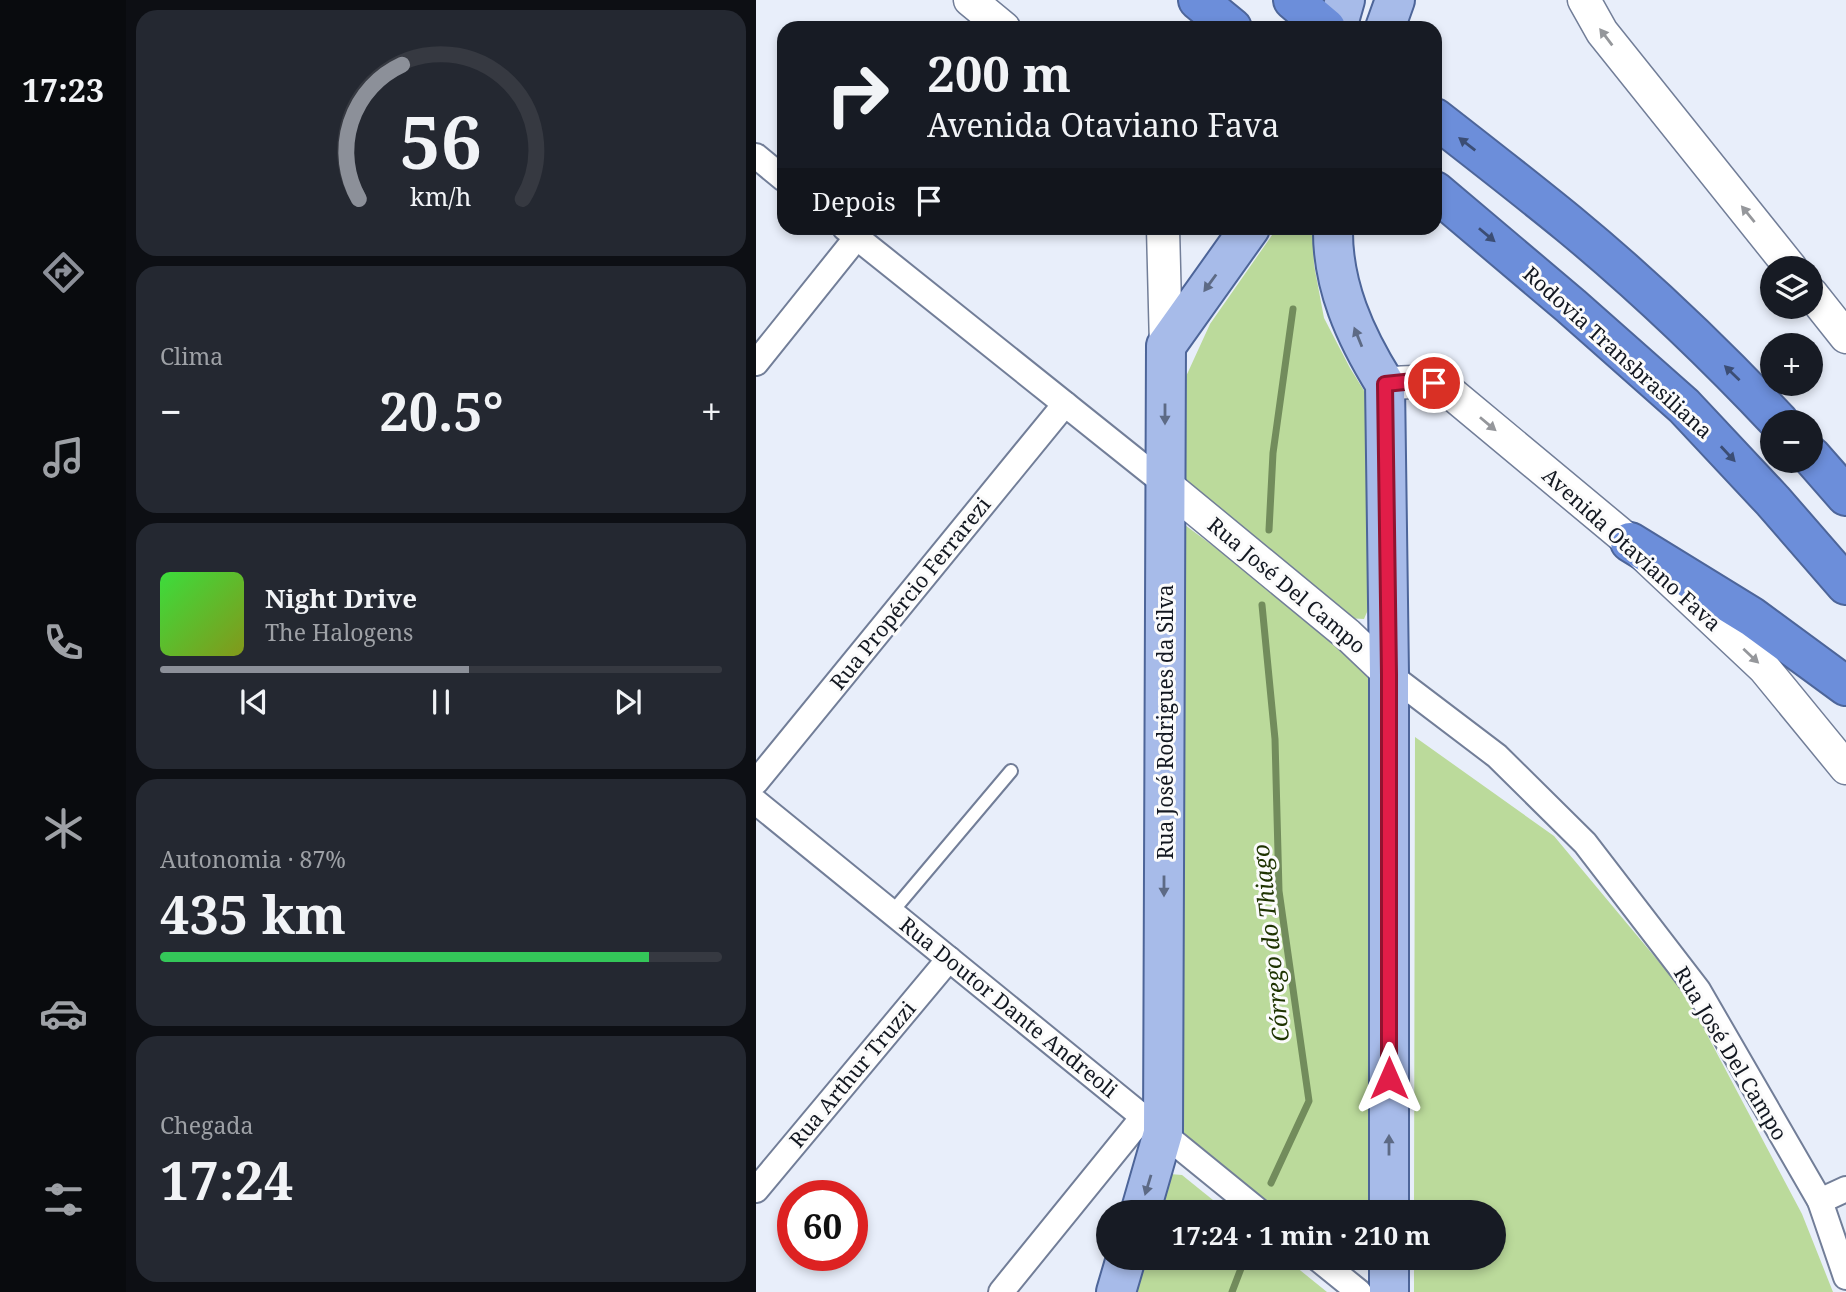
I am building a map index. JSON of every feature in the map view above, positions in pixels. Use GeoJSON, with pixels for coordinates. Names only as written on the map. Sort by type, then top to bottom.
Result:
{"type":"FeatureCollection","features":[{"type":"Feature","properties":{"kind":"highway"},"geometry":{"type":"LineString","coordinates":[[1198,0],[1224,21]]}},
{"type":"Feature","properties":{"kind":"highway"},"geometry":{"type":"LineString","coordinates":[[1293,0],[1318,21]]}},
{"type":"Feature","properties":{"kind":"highway"},"geometry":{"type":"LineString","coordinates":[[1442,123],[1570,224],[1659,302],[1768,410]]}},
{"type":"Feature","properties":{"kind":"highway","name":"Rodovia Transbrasiliana"},"geometry":{"type":"LineString","coordinates":[[1442,197],[1684,406],[1773,501],[1846,585]]}},
{"type":"Feature","properties":{"kind":"highway"},"geometry":{"type":"LineString","coordinates":[[1823,470],[1846,496]]}},
{"type":"Feature","properties":{"kind":"highway"},"geometry":{"type":"LineString","coordinates":[[1630,542],[1752,617],[1846,686]]}},
{"type":"Feature","properties":{"kind":"main road"},"geometry":{"type":"LineString","coordinates":[[1338,21],[1345,0]]}},
{"type":"Feature","properties":{"kind":"main road"},"geometry":{"type":"LineString","coordinates":[[1388,21],[1395,0]]}},
{"type":"Feature","properties":{"kind":"main road"},"geometry":{"type":"LineString","coordinates":[[1166,346],[1245,235]]}},
{"type":"Feature","properties":{"kind":"main road"},"geometry":{"type":"LineString","coordinates":[[1334,235],[1333,250],[1344,301],[1363,349],[1385,384],[1389,674],[1389,1200]]}},
{"type":"Feature","properties":{"kind":"main road","name":"Rua José Rodrigues da Silva"},"geometry":{"type":"LineString","coordinates":[[1142,1200],[1153,1125],[1166,346]]}},
{"type":"Feature","properties":{"kind":"main road"},"geometry":{"type":"LineString","coordinates":[[1116,1292],[1122,1270]]}},
{"type":"Feature","properties":{"kind":"main road"},"geometry":{"type":"LineString","coordinates":[[1389,1270],[1389,1292]]}},
{"type":"Feature","properties":{"kind":"street"},"geometry":{"type":"LineString","coordinates":[[970,0],[996,21]]}},
{"type":"Feature","properties":{"kind":"street"},"geometry":{"type":"LineString","coordinates":[[1584,0],[1602,32],[1781,256]]}},
{"type":"Feature","properties":{"kind":"street"},"geometry":{"type":"LineString","coordinates":[[756,156],[777,172]]}},
{"type":"Feature","properties":{"kind":"street"},"geometry":{"type":"LineString","coordinates":[[756,363],[849,235]]}},
{"type":"Feature","properties":{"kind":"street","name":"Rua José Del Campo"},"geometry":{"type":"LineString","coordinates":[[855,235],[1165,484],[1347,634],[1389,674],[1497,756],[1585,843],[1698,990],[1820,1201],[1846,1277]]}},
{"type":"Feature","properties":{"kind":"street","name":"Rua José Rodrigues da Silva"},"geometry":{"type":"LineString","coordinates":[[1163,235],[1166,346]]}},
{"type":"Feature","properties":{"kind":"street"},"geometry":{"type":"LineString","coordinates":[[1823,308],[1846,337]]}},
{"type":"Feature","properties":{"kind":"street","name":"Avenida Otaviano Fava"},"geometry":{"type":"LineString","coordinates":[[1385,384],[1414,381],[1434,383],[1451,393],[1630,542],[1763,668],[1846,768]]}},
{"type":"Feature","properties":{"kind":"street","name":"Rua Propércio Ferrarezi"},"geometry":{"type":"LineString","coordinates":[[756,782],[1065,404]]}},
{"type":"Feature","properties":{"kind":"street","name":"Rua Doutor Dante Andreoli"},"geometry":{"type":"LineString","coordinates":[[756,802],[1245,1200]]}},
{"type":"Feature","properties":{"kind":"street","name":"Rua Arthur Truzzi"},"geometry":{"type":"LineString","coordinates":[[756,1190],[949,959]]}},
{"type":"Feature","properties":{"kind":"street"},"geometry":{"type":"LineString","coordinates":[[1001,1292],[1153,1125]]}},
{"type":"Feature","properties":{"kind":"street"},"geometry":{"type":"LineString","coordinates":[[1820,1201],[1846,1189]]}},
{"type":"Feature","properties":{"kind":"street"},"geometry":{"type":"LineString","coordinates":[[1332,1270],[1359,1292]]}},
{"type":"Feature","properties":{"kind":"lane"},"geometry":{"type":"LineString","coordinates":[[892,912],[1011,771]]}},
{"type":"Feature","properties":{"kind":"green space"},"geometry":{"type":"Polygon","coordinates":[[[1272,235],[1313,235],[1314,265],[1324,318],[1373,405],[1373,598],[1364,619],[1345,618],[1180,479],[1183,383],[1210,324],[1272,235]]]}},
{"type":"Feature","properties":{"kind":"green space"},"geometry":{"type":"Polygon","coordinates":[[[1185,525],[1363,658],[1376,693],[1380,1200],[1266,1200],[1177,1129],[1185,525]]]}},
{"type":"Feature","properties":{"kind":"green space"},"geometry":{"type":"Polygon","coordinates":[[[1415,737],[1554,836],[1685,993],[1802,1214],[1833,1292],[1414,1292],[1414,1270],[1506,1270],[1506,1200],[1414,1200],[1415,737]]]}},
{"type":"Feature","properties":{"kind":"green space"},"geometry":{"type":"Polygon","coordinates":[[[1170,1174],[1182,1175],[1213,1200],[1162,1200],[1170,1174]]]}},
{"type":"Feature","properties":{"kind":"green space"},"geometry":{"type":"Polygon","coordinates":[[[1139,1270],[1300,1270],[1327,1292],[1133,1292],[1139,1270]]]}},
{"type":"Feature","properties":{"kind":"waterway","name":"Córrego do Thiago"},"geometry":{"type":"LineString","coordinates":[[1269,530],[1273,453],[1293,309]]}},
{"type":"Feature","properties":{"kind":"waterway","name":"Córrego do Thiago"},"geometry":{"type":"LineString","coordinates":[[1262,605],[1275,739],[1279,891],[1309,1101],[1271,1183]]}},
{"type":"Feature","properties":{"kind":"waterway","name":"Córrego do Thiago"},"geometry":{"type":"LineString","coordinates":[[1232,1292],[1240,1270]]}},
{"type":"Feature","properties":{"kind":"route"},"geometry":{"type":"LineString","coordinates":[[1389,1078],[1389,674],[1385,384],[1414,381],[1434,383]]}}]}
